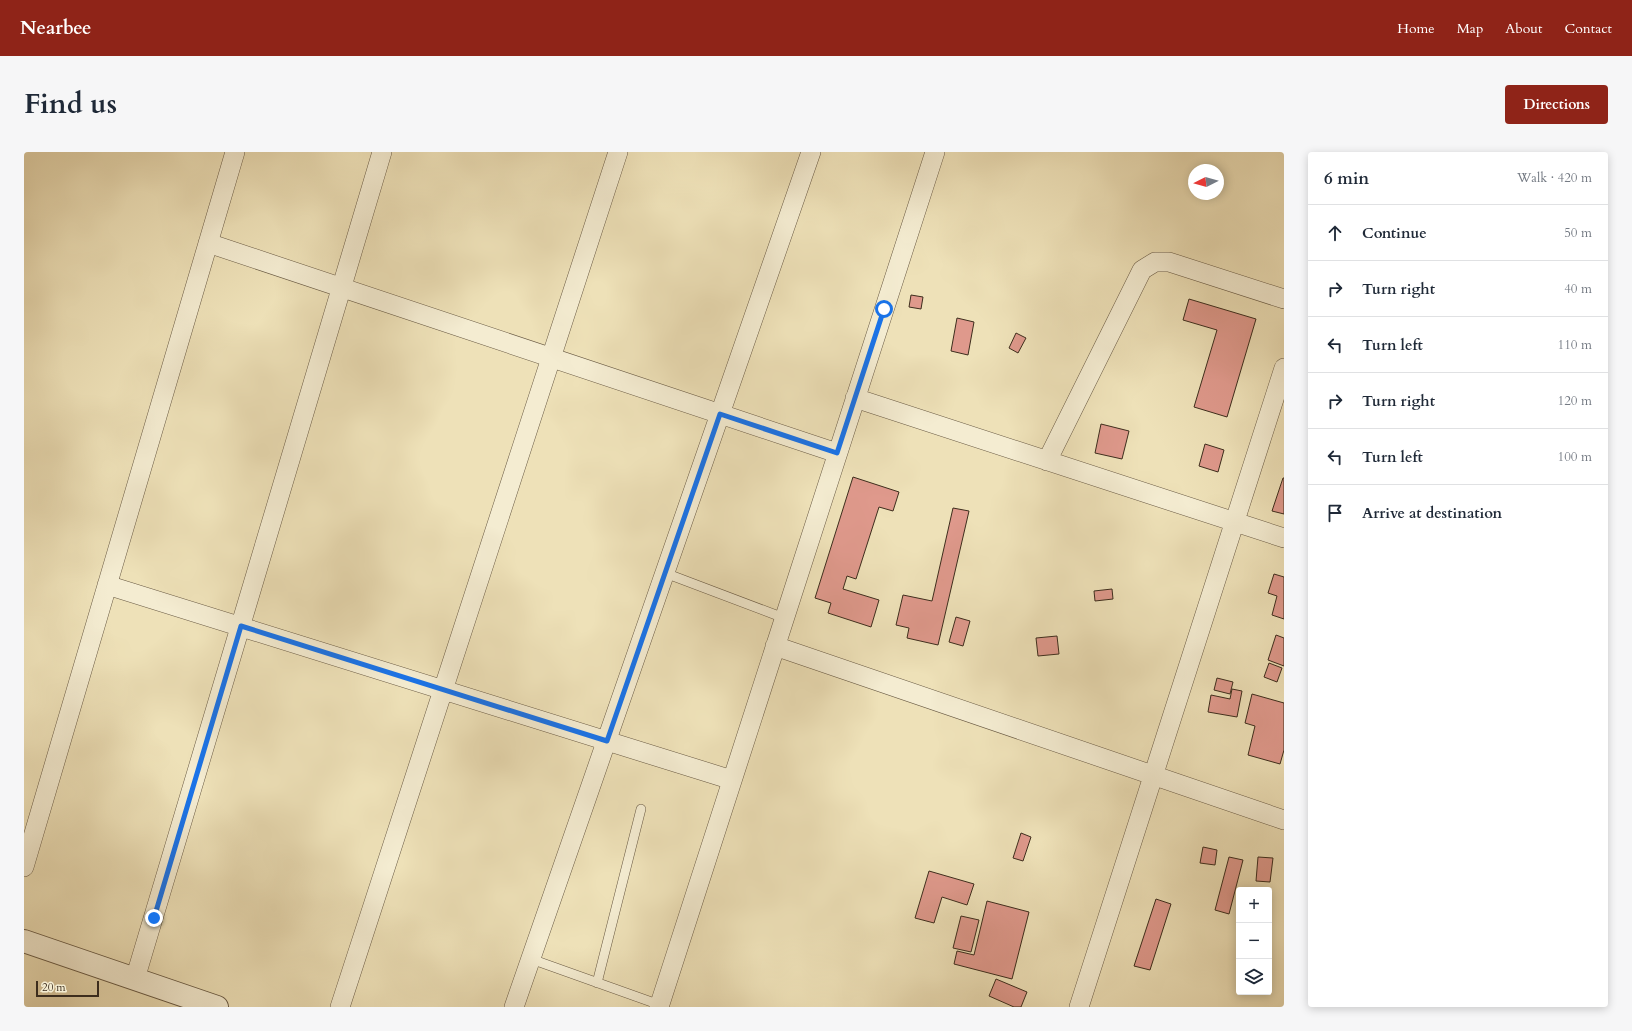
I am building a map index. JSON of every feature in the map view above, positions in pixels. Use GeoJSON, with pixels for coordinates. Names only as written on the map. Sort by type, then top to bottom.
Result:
{"type":"FeatureCollection","features":[{"type":"Feature","properties":{"kind":"street"},"geometry":{"type":"LineString","coordinates":[[24,867],[235,152]]}},
{"type":"Feature","properties":{"kind":"street"},"geometry":{"type":"LineString","coordinates":[[135,979],[382,152]]}},
{"type":"Feature","properties":{"kind":"street"},"geometry":{"type":"LineString","coordinates":[[340,1007],[618,152]]}},
{"type":"Feature","properties":{"kind":"street"},"geometry":{"type":"LineString","coordinates":[[514,1007],[811,152]]}},
{"type":"Feature","properties":{"kind":"street"},"geometry":{"type":"LineString","coordinates":[[659,1006],[935,152]]}},
{"type":"Feature","properties":{"kind":"street"},"geometry":{"type":"LineString","coordinates":[[208,243],[837,453]]}},
{"type":"Feature","properties":{"kind":"street"},"geometry":{"type":"LineString","coordinates":[[1048,461],[1142,270],[1155,262],[1169,262],[1284,299]]}},
{"type":"Feature","properties":{"kind":"street"},"geometry":{"type":"LineString","coordinates":[[1079,1007],[1284,368]]}},
{"type":"Feature","properties":{"kind":"street"},"geometry":{"type":"LineString","coordinates":[[855,398],[1284,538]]}},
{"type":"Feature","properties":{"kind":"street"},"geometry":{"type":"LineString","coordinates":[[107,585],[732,780]]}},
{"type":"Feature","properties":{"kind":"street"},"geometry":{"type":"LineString","coordinates":[[775,646],[1284,820]]}},
{"type":"Feature","properties":{"kind":"street"},"geometry":{"type":"LineString","coordinates":[[24,941],[217,1007]]}},
{"type":"Feature","properties":{"kind":"lane"},"geometry":{"type":"LineString","coordinates":[[665,573],[784,618]]}},
{"type":"Feature","properties":{"kind":"lane"},"geometry":{"type":"LineString","coordinates":[[596,983],[641,809]]}},
{"type":"Feature","properties":{"kind":"lane"},"geometry":{"type":"LineString","coordinates":[[531,959],[659,1006]]}},
{"type":"Feature","properties":{"kind":"building"},"geometry":{"type":"Polygon","coordinates":[[[911,295],[923,297],[921,309],[909,307],[911,295]]]}},
{"type":"Feature","properties":{"kind":"building"},"geometry":{"type":"Polygon","coordinates":[[[1189,299],[1256,319],[1227,417],[1194,407],[1217,330],[1183,320],[1189,299]]]}},
{"type":"Feature","properties":{"kind":"building"},"geometry":{"type":"Polygon","coordinates":[[[957,318],[974,322],[968,355],[951,351],[957,318]]]}},
{"type":"Feature","properties":{"kind":"building"},"geometry":{"type":"Polygon","coordinates":[[[1016,333],[1026,338],[1018,353],[1009,348],[1016,333]]]}},
{"type":"Feature","properties":{"kind":"building"},"geometry":{"type":"Polygon","coordinates":[[[1101,424],[1129,431],[1122,459],[1095,453],[1101,424]]]}},
{"type":"Feature","properties":{"kind":"building"},"geometry":{"type":"Polygon","coordinates":[[[1205,444],[1224,450],[1218,472],[1199,466],[1205,444]]]}},
{"type":"Feature","properties":{"kind":"building"},"geometry":{"type":"Polygon","coordinates":[[[853,477],[899,492],[893,511],[879,507],[856,579],[847,576],[843,589],[879,600],[871,627],[828,613],[831,603],[815,598],[853,477]]]}},
{"type":"Feature","properties":{"kind":"building"},"geometry":{"type":"Polygon","coordinates":[[[1284,478],[1284,514],[1272,511],[1284,478]]]}},
{"type":"Feature","properties":{"kind":"building"},"geometry":{"type":"Polygon","coordinates":[[[953,508],[969,511],[938,645],[907,638],[909,628],[896,625],[903,595],[932,601],[953,508]]]}},
{"type":"Feature","properties":{"kind":"building"},"geometry":{"type":"Polygon","coordinates":[[[1274,574],[1284,577],[1284,619],[1272,615],[1277,596],[1268,593],[1274,574]]]}},
{"type":"Feature","properties":{"kind":"building"},"geometry":{"type":"Polygon","coordinates":[[[1112,589],[1113,599],[1095,601],[1094,591],[1112,589]]]}},
{"type":"Feature","properties":{"kind":"building"},"geometry":{"type":"Polygon","coordinates":[[[956,617],[970,621],[963,646],[949,642],[956,617]]]}},
{"type":"Feature","properties":{"kind":"building"},"geometry":{"type":"Polygon","coordinates":[[[1276,635],[1284,638],[1284,666],[1268,660],[1276,635]]]}},
{"type":"Feature","properties":{"kind":"building"},"geometry":{"type":"Polygon","coordinates":[[[1057,636],[1059,654],[1038,656],[1036,638],[1057,636]]]}},
{"type":"Feature","properties":{"kind":"building"},"geometry":{"type":"Polygon","coordinates":[[[1269,663],[1282,668],[1277,682],[1264,677],[1269,663]]]}},
{"type":"Feature","properties":{"kind":"building"},"geometry":{"type":"Polygon","coordinates":[[[1217,678],[1233,682],[1230,694],[1214,690],[1217,678]]]}},
{"type":"Feature","properties":{"kind":"building"},"geometry":{"type":"Polygon","coordinates":[[[1232,689],[1242,691],[1237,717],[1208,712],[1211,695],[1230,699],[1232,689]]]}},
{"type":"Feature","properties":{"kind":"building"},"geometry":{"type":"Polygon","coordinates":[[[1252,694],[1284,703],[1284,750],[1280,764],[1248,755],[1255,726],[1245,723],[1252,694]]]}},
{"type":"Feature","properties":{"kind":"building"},"geometry":{"type":"Polygon","coordinates":[[[1021,833],[1031,837],[1023,861],[1013,858],[1021,833]]]}},
{"type":"Feature","properties":{"kind":"building"},"geometry":{"type":"Polygon","coordinates":[[[1203,847],[1217,850],[1215,865],[1200,863],[1203,847]]]}},
{"type":"Feature","properties":{"kind":"building"},"geometry":{"type":"Polygon","coordinates":[[[1229,857],[1243,860],[1229,914],[1215,910],[1229,857]]]}},
{"type":"Feature","properties":{"kind":"building"},"geometry":{"type":"Polygon","coordinates":[[[1258,857],[1273,858],[1270,882],[1256,881],[1258,857]]]}},
{"type":"Feature","properties":{"kind":"building"},"geometry":{"type":"Polygon","coordinates":[[[929,871],[974,884],[967,905],[942,897],[934,923],[915,918],[929,871]]]}},
{"type":"Feature","properties":{"kind":"building"},"geometry":{"type":"Polygon","coordinates":[[[1156,899],[1171,904],[1150,970],[1134,966],[1156,899]]]}},
{"type":"Feature","properties":{"kind":"building"},"geometry":{"type":"Polygon","coordinates":[[[987,901],[1029,912],[1012,979],[954,964],[957,951],[974,955],[987,901]]]}},
{"type":"Feature","properties":{"kind":"building"},"geometry":{"type":"Polygon","coordinates":[[[961,916],[979,920],[971,952],[953,948],[961,916]]]}},
{"type":"Feature","properties":{"kind":"building"},"geometry":{"type":"Polygon","coordinates":[[[996,979],[1027,992],[1021,1007],[1014,1007],[989,996],[996,979]]]}},
{"type":"Feature","properties":{"kind":"route"},"geometry":{"type":"LineString","coordinates":[[154,918],[241,626],[607,741],[720,414],[837,453],[884,309]]}}]}
